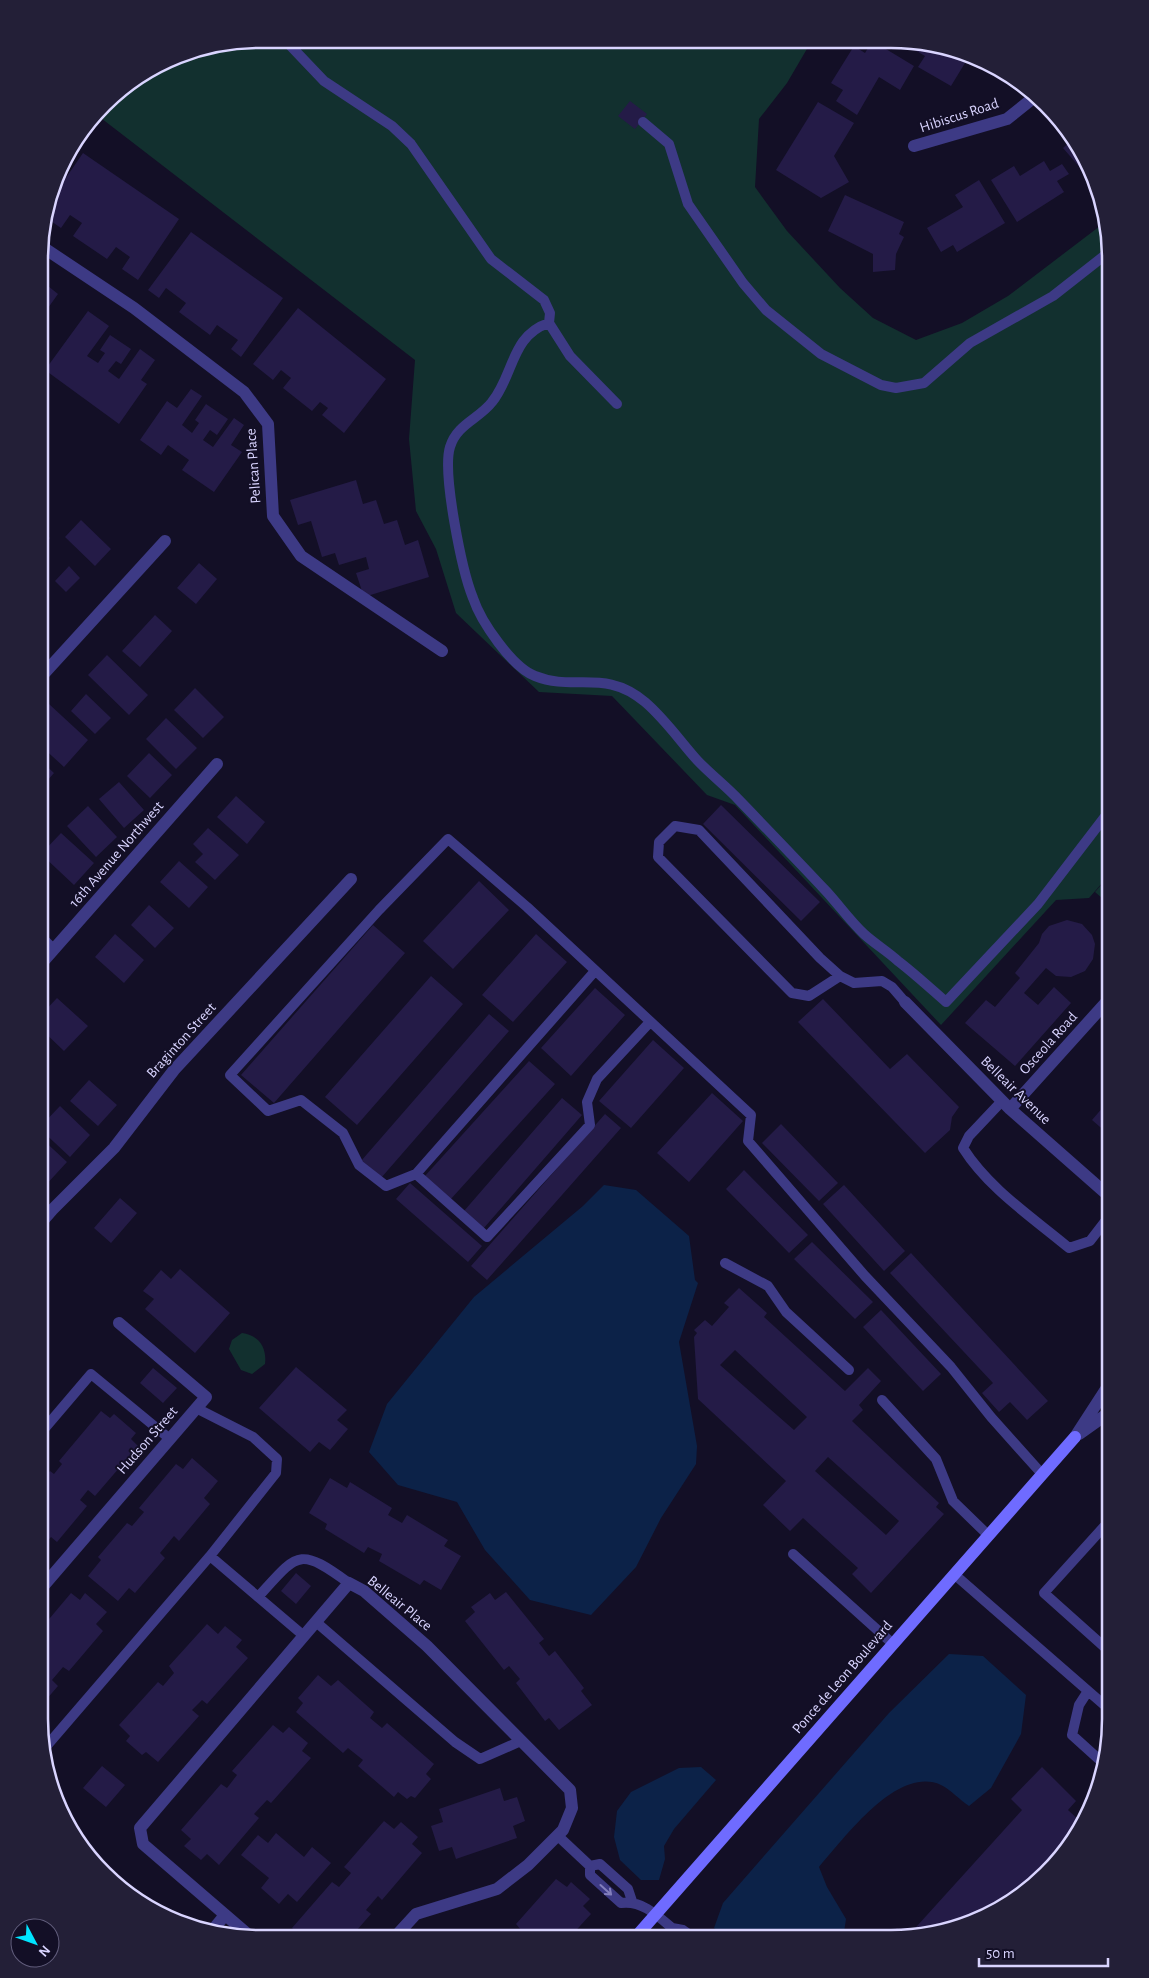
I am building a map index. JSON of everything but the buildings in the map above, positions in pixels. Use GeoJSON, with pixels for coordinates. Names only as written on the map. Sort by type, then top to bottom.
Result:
{"type":"FeatureCollection","features":[{"type":"Feature","properties":{"kind":"street","name":"Hibiscus Road"},"geometry":{"type":"LineString","coordinates":[[914,146],[1007,119],[1030,100]]}},
{"type":"Feature","properties":{"kind":"street","name":"Pelican Place"},"geometry":{"type":"LineString","coordinates":[[48,251],[134,308],[244,392],[268,424],[272,516],[301,556],[442,651]]}},
{"type":"Feature","properties":{"kind":"street"},"geometry":{"type":"LineString","coordinates":[[48,669],[165,541]]}},
{"type":"Feature","properties":{"kind":"street","name":"16th Avenue Northwest"},"geometry":{"type":"LineString","coordinates":[[48,956],[217,764]]}},
{"type":"Feature","properties":{"kind":"street","name":"Braginton Street"},"geometry":{"type":"LineString","coordinates":[[48,1215],[114,1148],[174,1070],[351,879]]}},
{"type":"Feature","properties":{"kind":"street"},"geometry":{"type":"LineString","coordinates":[[48,945],[53,950]]}},
{"type":"Feature","properties":{"kind":"street","name":"Belleair Avenue"},"geometry":{"type":"LineString","coordinates":[[905,1002],[1006,1105],[1102,1190]]}},
{"type":"Feature","properties":{"kind":"street","name":"Osceola Road"},"geometry":{"type":"LineString","coordinates":[[1006,1105],[1102,1006]]}},
{"type":"Feature","properties":{"kind":"street","name":"Hudson Street"},"geometry":{"type":"LineString","coordinates":[[48,1581],[206,1397],[119,1323]]}},
{"type":"Feature","properties":{"kind":"street","name":"Ponce de Leon Boulevard"},"geometry":{"type":"LineString","coordinates":[[641,1930],[1075,1437],[1102,1395]]}},
{"type":"Feature","properties":{"kind":"street","name":"Ponce de Leon Boulevard"},"geometry":{"type":"LineString","coordinates":[[1075,1437],[1102,1418]]}},
{"type":"Feature","properties":{"kind":"street","name":"Belleair Place"},"geometry":{"type":"LineString","coordinates":[[239,1930],[225,1915],[142,1844],[140,1828],[349,1584],[364,1591],[427,1646],[570,1790],[572,1808],[563,1830],[528,1865],[496,1889],[416,1914],[401,1930]]}},
{"type":"Feature","properties":{"kind":"street"},"geometry":{"type":"LineString","coordinates":[[216,1926],[225,1915]]}},
{"type":"Feature","properties":{"kind":"lane"},"geometry":{"type":"LineString","coordinates":[[293,48],[324,81],[392,126],[411,144],[491,259],[544,300],[550,313],[550,323],[553,332],[570,356],[617,404]]}},
{"type":"Feature","properties":{"kind":"lane"},"geometry":{"type":"LineString","coordinates":[[642,122],[669,144],[688,204],[743,283],[766,310],[821,354],[881,384],[896,388],[924,383],[970,343],[1053,296],[1102,258]]}},
{"type":"Feature","properties":{"kind":"lane"},"geometry":{"type":"LineString","coordinates":[[550,323],[530,332],[523,341],[514,356],[500,392],[490,405],[460,429],[449,448],[448,462],[453,510],[473,598],[495,640],[526,670],[534,676],[552,680],[613,684],[628,689],[646,703],[698,760],[826,891],[862,933],[946,1002],[1038,904],[1102,820]]}},
{"type":"Feature","properties":{"kind":"lane"},"geometry":{"type":"LineString","coordinates":[[840,976],[809,996],[792,993],[658,857],[659,842],[675,826],[699,830],[820,958],[840,976],[854,983],[882,981],[892,987],[905,1002]]}},
{"type":"Feature","properties":{"kind":"lane"},"geometry":{"type":"LineString","coordinates":[[595,971],[416,1174],[386,1186],[360,1165],[343,1133],[301,1100],[268,1110],[230,1075],[379,910],[448,839],[527,907],[751,1116],[748,1141],[865,1276],[951,1367],[991,1418],[1042,1474]]}},
{"type":"Feature","properties":{"kind":"lane"},"geometry":{"type":"LineString","coordinates":[[416,1174],[487,1238],[590,1125],[587,1102],[597,1080],[650,1022]]}},
{"type":"Feature","properties":{"kind":"lane"},"geometry":{"type":"LineString","coordinates":[[1006,1105],[969,1136],[963,1148],[991,1184],[1069,1248],[1090,1241],[1102,1225]]}},
{"type":"Feature","properties":{"kind":"lane"},"geometry":{"type":"LineString","coordinates":[[725,1262],[768,1286],[786,1312],[849,1370]]}},
{"type":"Feature","properties":{"kind":"lane"},"geometry":{"type":"LineString","coordinates":[[48,1424],[91,1374],[170,1439]]}},
{"type":"Feature","properties":{"kind":"lane"},"geometry":{"type":"LineString","coordinates":[[882,1400],[936,1459],[953,1501],[988,1535]]}},
{"type":"Feature","properties":{"kind":"lane"},"geometry":{"type":"LineString","coordinates":[[49,1743],[210,1556],[276,1473],[277,1459],[253,1437],[196,1408]]}},
{"type":"Feature","properties":{"kind":"lane"},"geometry":{"type":"LineString","coordinates":[[1102,1529],[1044,1593],[1102,1645]]}},
{"type":"Feature","properties":{"kind":"lane"},"geometry":{"type":"LineString","coordinates":[[793,1554],[893,1644]]}},
{"type":"Feature","properties":{"kind":"lane"},"geometry":{"type":"LineString","coordinates":[[210,1556],[304,1636]]}},
{"type":"Feature","properties":{"kind":"lane"},"geometry":{"type":"LineString","coordinates":[[258,1597],[294,1561],[303,1558],[313,1559],[349,1584]]}},
{"type":"Feature","properties":{"kind":"lane"},"geometry":{"type":"LineString","coordinates":[[954,1574],[1102,1702]]}},
{"type":"Feature","properties":{"kind":"lane"},"geometry":{"type":"LineString","coordinates":[[316,1622],[455,1742],[480,1759],[521,1741]]}},
{"type":"Feature","properties":{"kind":"lane"},"geometry":{"type":"LineString","coordinates":[[1088,1691],[1079,1706],[1072,1735],[1098,1758]]}},
{"type":"Feature","properties":{"kind":"lane"},"geometry":{"type":"LineString","coordinates":[[558,1836],[590,1866],[590,1875],[621,1903],[632,1901],[656,1914],[670,1930]]}},
{"type":"Feature","properties":{"kind":"lane"},"geometry":{"type":"LineString","coordinates":[[590,1866],[600,1864],[628,1889],[632,1901]]}},
{"type":"Feature","properties":{"kind":"green space"},"geometry":{"type":"Polygon","coordinates":[[[807,48],[787,83],[759,119],[755,187],[787,231],[840,288],[873,318],[916,340],[962,323],[1008,296],[1099,227],[1102,258],[1102,883],[1089,898],[1056,900],[941,1025],[735,805],[707,795],[612,696],[539,692],[456,613],[436,549],[416,511],[409,439],[415,360],[101,118],[130,91],[165,69],[204,55],[231,49],[807,48]]]}},
{"type":"Feature","properties":{"kind":"green space"},"geometry":{"type":"Polygon","coordinates":[[[1102,884],[1102,898],[1095,892],[1102,884]]]}},
{"type":"Feature","properties":{"kind":"green space"},"geometry":{"type":"Polygon","coordinates":[[[242,1333],[257,1339],[265,1353],[265,1364],[252,1374],[241,1370],[229,1349],[232,1340],[242,1333]]]}},
{"type":"Feature","properties":{"kind":"water"},"geometry":{"type":"Polygon","coordinates":[[[604,1185],[636,1190],[689,1236],[695,1280],[698,1283],[679,1342],[697,1446],[696,1464],[661,1518],[636,1567],[591,1615],[530,1600],[485,1550],[457,1502],[398,1485],[369,1452],[387,1404],[474,1297],[583,1206],[604,1185]]]}},
{"type":"Feature","properties":{"kind":"water"},"geometry":{"type":"Polygon","coordinates":[[[949,1654],[983,1656],[1026,1695],[1021,1734],[991,1788],[969,1806],[941,1785],[924,1782],[907,1785],[873,1808],[857,1823],[819,1867],[827,1887],[846,1919],[844,1930],[716,1930],[714,1928],[723,1903],[889,1713],[949,1654]]]}},
{"type":"Feature","properties":{"kind":"water"},"geometry":{"type":"Polygon","coordinates":[[[701,1767],[716,1780],[674,1829],[664,1846],[665,1859],[659,1880],[641,1880],[620,1860],[614,1837],[617,1811],[631,1792],[679,1768],[701,1767]]]}}]}
